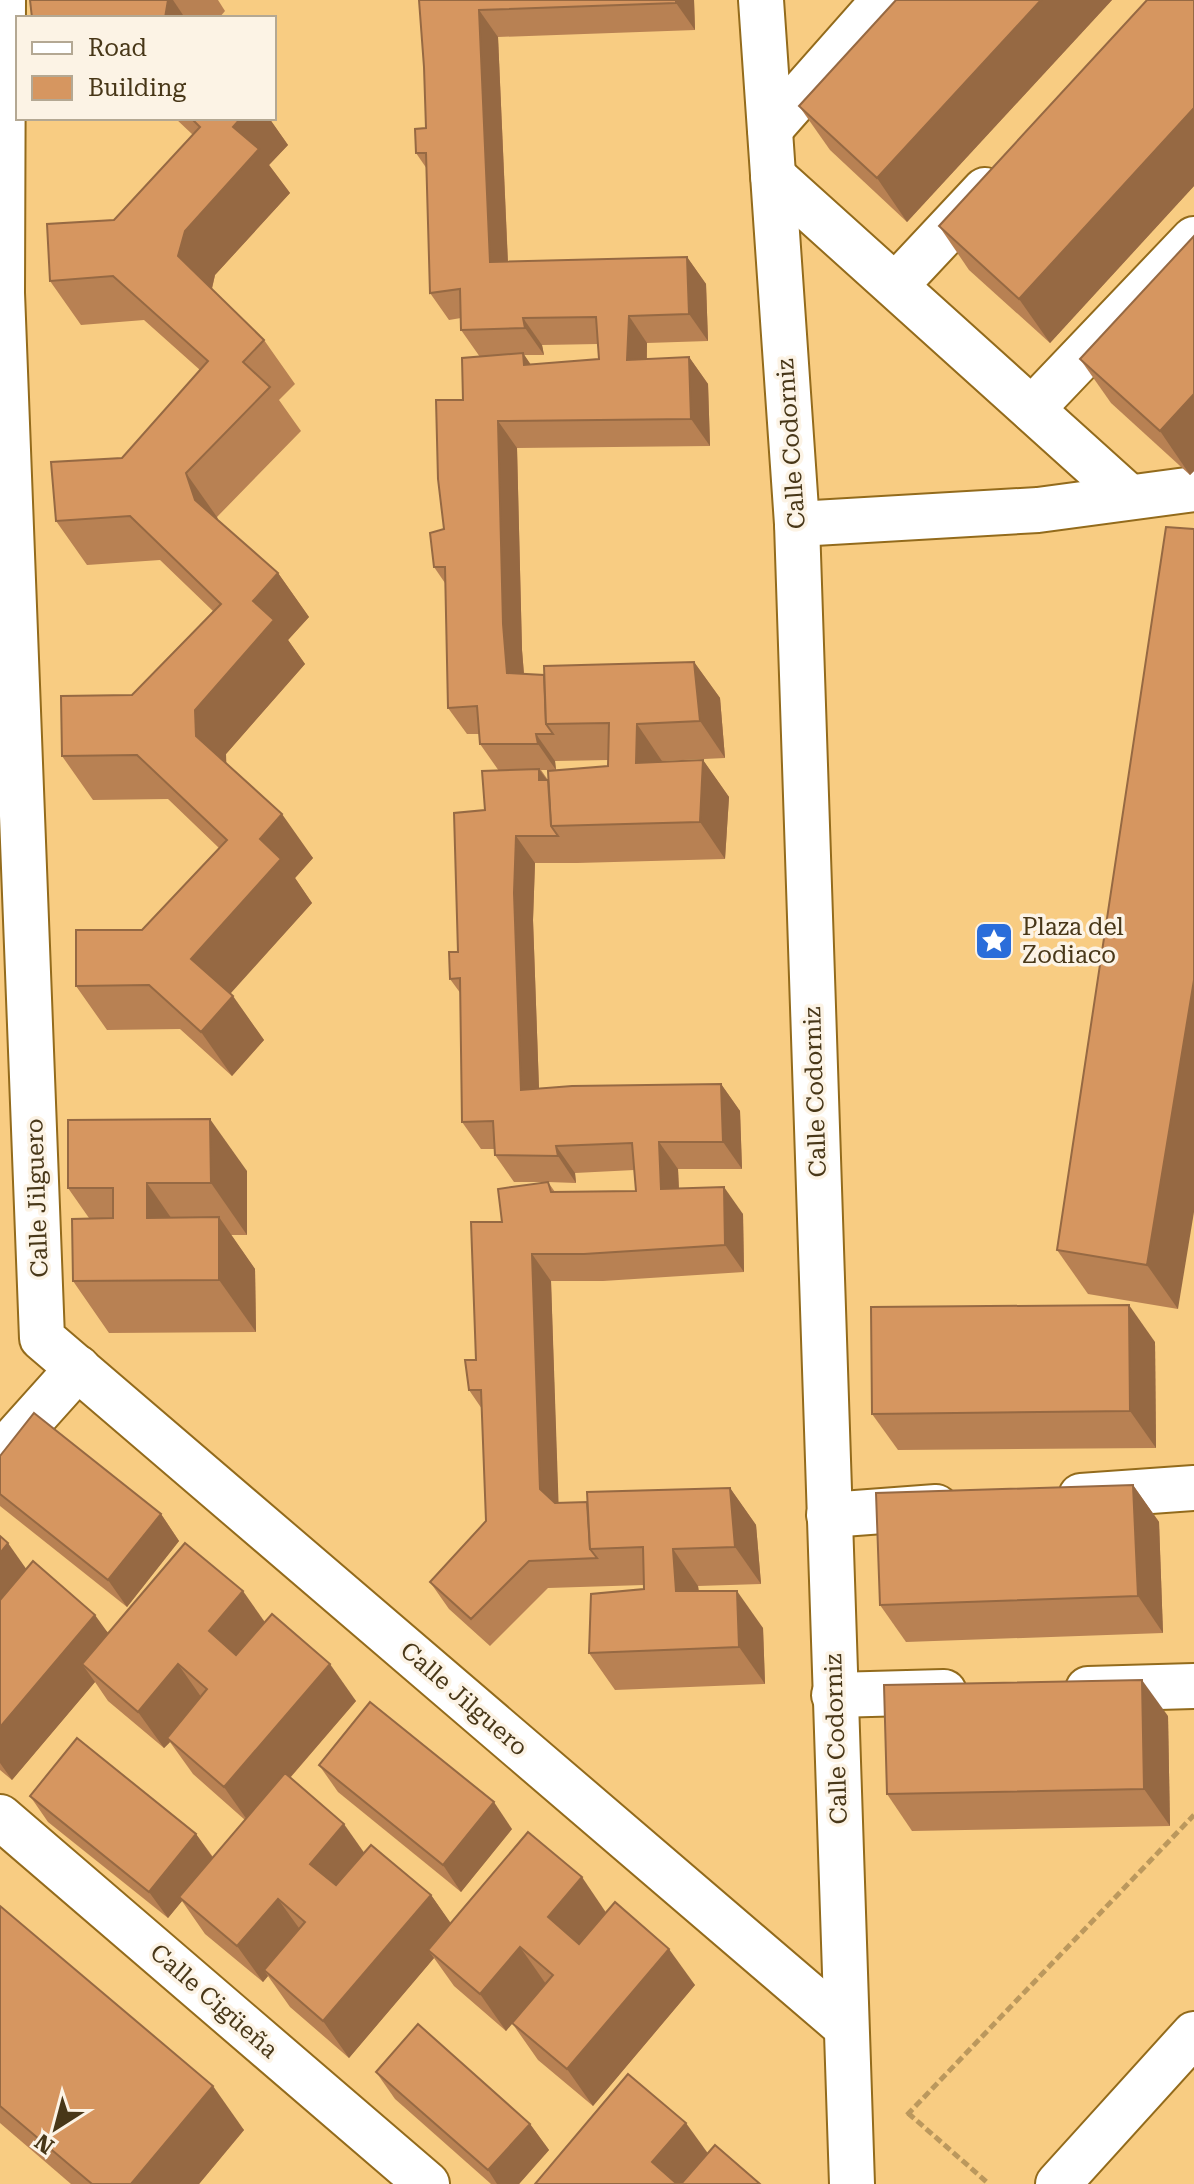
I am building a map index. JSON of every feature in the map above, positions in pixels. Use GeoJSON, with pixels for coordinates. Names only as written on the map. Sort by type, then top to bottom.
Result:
{"type":"FeatureCollection","features":[{"type":"Feature","properties":{"kind":"street","name":"Calle Jilguero"},"geometry":{"type":"LineString","coordinates":[[3,0],[1,293],[42,1338],[845,2026]]}},
{"type":"Feature","properties":{"kind":"street","name":"Calle Codorniz"},"geometry":{"type":"LineString","coordinates":[[761,0],[797,524],[852,2184]]}},
{"type":"Feature","properties":{"kind":"street"},"geometry":{"type":"LineString","coordinates":[[770,129],[884,0]]}},
{"type":"Feature","properties":{"kind":"street"},"geometry":{"type":"LineString","coordinates":[[896,285],[1014,159]]}},
{"type":"Feature","properties":{"kind":"street"},"geometry":{"type":"LineString","coordinates":[[773,176],[1129,497]]}},
{"type":"Feature","properties":{"kind":"street"},"geometry":{"type":"LineString","coordinates":[[1032,409],[1194,239]]}},
{"type":"Feature","properties":{"kind":"street"},"geometry":{"type":"LineString","coordinates":[[797,524],[1038,510],[1194,489]]}},
{"type":"Feature","properties":{"kind":"street"},"geometry":{"type":"LineString","coordinates":[[0,1455],[78,1368]]}},
{"type":"Feature","properties":{"kind":"street"},"geometry":{"type":"LineString","coordinates":[[1035,1500],[1194,1488]]}},
{"type":"Feature","properties":{"kind":"street"},"geometry":{"type":"LineString","coordinates":[[829,1515],[972,1504]]}},
{"type":"Feature","properties":{"kind":"street"},"geometry":{"type":"LineString","coordinates":[[1053,1689],[1194,1686]]}},
{"type":"Feature","properties":{"kind":"street"},"geometry":{"type":"LineString","coordinates":[[834,1695],[991,1691]]}},
{"type":"Feature","properties":{"kind":"street","name":"Calle Cigüeña"},"geometry":{"type":"LineString","coordinates":[[0,1817],[427,2184]]}},
{"type":"Feature","properties":{"kind":"street"},"geometry":{"type":"LineString","coordinates":[[1058,2184],[1194,2034]]}},
{"type":"Feature","properties":{"kind":"path"},"geometry":{"type":"LineString","coordinates":[[852,2184],[908,2113],[1194,1815]]}},
{"type":"Feature","properties":{"kind":"path"},"geometry":{"type":"LineString","coordinates":[[908,2113],[989,2184]]}},
{"type":"Feature","properties":{"kind":"building"},"geometry":{"type":"Polygon","coordinates":[[[30,0],[168,0],[165,16],[32,16],[30,0]]]}},
{"type":"Feature","properties":{"kind":"building"},"geometry":{"type":"Polygon","coordinates":[[[419,0],[676,0],[676,3],[479,10],[490,262],[687,257],[689,314],[629,316],[627,360],[689,357],[691,419],[498,421],[507,673],[544,675],[546,724],[553,734],[536,734],[538,744],[480,744],[477,706],[448,708],[445,567],[434,567],[430,533],[444,529],[438,479],[436,400],[463,400],[462,358],[523,353],[524,365],[599,359],[596,317],[523,318],[525,328],[461,330],[460,289],[430,293],[426,153],[416,153],[415,129],[426,128],[419,0]]]}},
{"type":"Feature","properties":{"kind":"building"},"geometry":{"type":"Polygon","coordinates":[[[896,0],[1041,0],[877,178],[799,106],[896,0]]]}},
{"type":"Feature","properties":{"kind":"building"},"geometry":{"type":"Polygon","coordinates":[[[1147,0],[1194,0],[1194,108],[1019,299],[939,226],[1147,0]]]}},
{"type":"Feature","properties":{"kind":"building"},"geometry":{"type":"Polygon","coordinates":[[[193,120],[239,120],[233,127],[259,149],[185,231],[178,256],[264,340],[243,362],[270,387],[186,473],[195,500],[278,573],[253,601],[274,620],[195,710],[196,736],[282,814],[260,839],[281,859],[191,959],[233,996],[201,1032],[149,985],[76,986],[76,930],[142,930],[227,840],[137,755],[62,756],[61,696],[132,695],[221,604],[130,516],[56,521],[51,462],[122,458],[208,361],[113,276],[50,281],[47,224],[114,220],[200,127],[193,120]]]}},
{"type":"Feature","properties":{"kind":"building"},"geometry":{"type":"Polygon","coordinates":[[[1194,236],[1194,394],[1160,431],[1080,359],[1194,236]]]}},
{"type":"Feature","properties":{"kind":"building"},"geometry":{"type":"Polygon","coordinates":[[[1166,527],[1194,529],[1194,980],[1147,1265],[1057,1250],[1166,527]]]}},
{"type":"Feature","properties":{"kind":"building"},"geometry":{"type":"Polygon","coordinates":[[[694,662],[700,721],[637,724],[636,763],[703,760],[700,822],[551,826],[548,771],[608,766],[609,723],[546,724],[544,666],[694,662]]]}},
{"type":"Feature","properties":{"kind":"building"},"geometry":{"type":"Polygon","coordinates":[[[539,769],[539,780],[548,780],[551,826],[558,836],[516,836],[514,893],[521,1090],[572,1086],[721,1084],[723,1142],[659,1142],[661,1189],[724,1187],[725,1245],[584,1254],[532,1254],[540,1489],[555,1503],[587,1502],[590,1549],[597,1558],[529,1561],[471,1619],[430,1582],[486,1521],[481,1390],[469,1390],[465,1360],[476,1360],[471,1222],[502,1222],[498,1189],[548,1182],[551,1192],[636,1191],[632,1143],[556,1146],[558,1156],[495,1155],[493,1121],[462,1122],[460,978],[450,979],[449,952],[458,952],[454,813],[485,810],[482,771],[539,769]]]}},
{"type":"Feature","properties":{"kind":"building"},"geometry":{"type":"Polygon","coordinates":[[[210,1119],[211,1183],[147,1183],[147,1218],[219,1217],[219,1280],[73,1281],[72,1219],[113,1218],[113,1188],[68,1188],[68,1120],[210,1119]]]}},
{"type":"Feature","properties":{"kind":"building"},"geometry":{"type":"Polygon","coordinates":[[[1129,1305],[1130,1411],[872,1414],[871,1307],[1129,1305]]]}},
{"type":"Feature","properties":{"kind":"building"},"geometry":{"type":"Polygon","coordinates":[[[34,1413],[161,1514],[108,1580],[0,1494],[0,1456],[34,1413]]]}},
{"type":"Feature","properties":{"kind":"building"},"geometry":{"type":"Polygon","coordinates":[[[1133,1485],[1138,1596],[880,1605],[876,1493],[1133,1485]]]}},
{"type":"Feature","properties":{"kind":"building"},"geometry":{"type":"Polygon","coordinates":[[[730,1488],[735,1547],[673,1549],[676,1591],[737,1591],[739,1647],[589,1653],[591,1594],[644,1589],[643,1547],[590,1549],[587,1492],[730,1488]]]}},
{"type":"Feature","properties":{"kind":"building"},"geometry":{"type":"Polygon","coordinates":[[[0,1536],[8,1543],[0,1553],[0,1536]]]}},
{"type":"Feature","properties":{"kind":"building"},"geometry":{"type":"Polygon","coordinates":[[[185,1543],[243,1591],[209,1631],[236,1655],[272,1614],[330,1664],[224,1787],[167,1738],[207,1689],[178,1664],[138,1712],[82,1664],[185,1543]]]}},
{"type":"Feature","properties":{"kind":"building"},"geometry":{"type":"Polygon","coordinates":[[[33,1561],[95,1615],[0,1727],[0,1600],[33,1561]]]}},
{"type":"Feature","properties":{"kind":"building"},"geometry":{"type":"Polygon","coordinates":[[[1142,1680],[1144,1789],[887,1794],[884,1685],[1142,1680]]]}},
{"type":"Feature","properties":{"kind":"building"},"geometry":{"type":"Polygon","coordinates":[[[370,1702],[494,1802],[443,1865],[319,1765],[370,1702]]]}},
{"type":"Feature","properties":{"kind":"building"},"geometry":{"type":"Polygon","coordinates":[[[77,1738],[196,1834],[149,1892],[30,1796],[77,1738]]]}},
{"type":"Feature","properties":{"kind":"building"},"geometry":{"type":"Polygon","coordinates":[[[285,1773],[344,1824],[310,1864],[336,1885],[371,1845],[431,1895],[323,2021],[264,1970],[305,1922],[278,1899],[237,1946],[179,1897],[285,1773]]]}},
{"type":"Feature","properties":{"kind":"building"},"geometry":{"type":"Polygon","coordinates":[[[528,1832],[582,1877],[548,1917],[579,1944],[615,1902],[669,1949],[567,2069],[512,2023],[553,1975],[520,1947],[480,1994],[428,1950],[528,1832]]]}},
{"type":"Feature","properties":{"kind":"building"},"geometry":{"type":"Polygon","coordinates":[[[0,1906],[213,2086],[131,2184],[92,2184],[0,2106],[0,1906]]]}},
{"type":"Feature","properties":{"kind":"building"},"geometry":{"type":"Polygon","coordinates":[[[418,2024],[530,2124],[488,2170],[376,2072],[418,2024]]]}},
{"type":"Feature","properties":{"kind":"building"},"geometry":{"type":"Polygon","coordinates":[[[628,2074],[686,2123],[652,2162],[677,2184],[535,2184],[628,2074]]]}},
{"type":"Feature","properties":{"kind":"building"},"geometry":{"type":"Polygon","coordinates":[[[715,2145],[760,2184],[681,2184],[715,2145]]]}},
{"type":"Feature","properties":{"kind":"place","name":"Plaza del Zodiaco"},"geometry":{"type":"Point","coordinates":[994,941]}}]}
